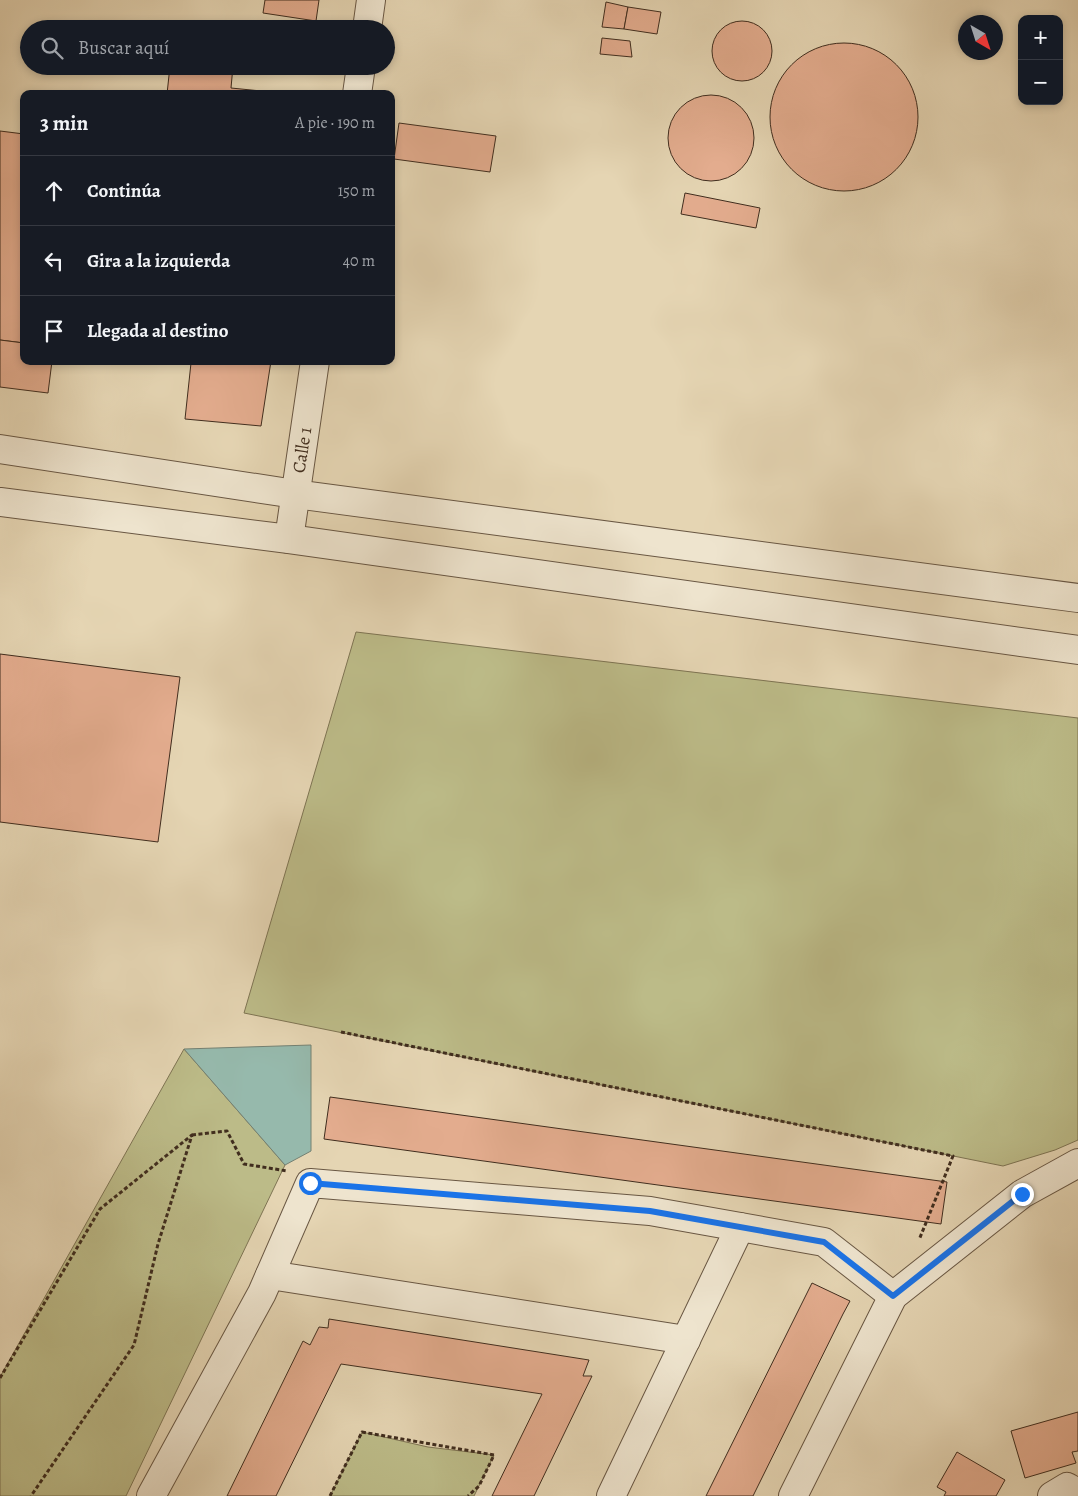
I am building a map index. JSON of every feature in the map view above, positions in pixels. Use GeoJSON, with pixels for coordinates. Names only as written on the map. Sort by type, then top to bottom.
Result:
{"type":"FeatureCollection","features":[{"type":"Feature","properties":{"kind":"street"},"geometry":{"type":"LineString","coordinates":[[368,20],[371,0]]}},
{"type":"Feature","properties":{"kind":"street"},"geometry":{"type":"LineString","coordinates":[[358,90],[360,75]]}},
{"type":"Feature","properties":{"kind":"street","name":"Calle 1"},"geometry":{"type":"LineString","coordinates":[[289,539],[314,365]]}},
{"type":"Feature","properties":{"kind":"street"},"geometry":{"type":"LineString","coordinates":[[0,450],[295,494],[1078,598]]}},
{"type":"Feature","properties":{"kind":"street"},"geometry":{"type":"LineString","coordinates":[[0,502],[289,539],[1078,650]]}},
{"type":"Feature","properties":{"kind":"street"},"geometry":{"type":"LineString","coordinates":[[793,1496],[893,1296],[1022,1194],[1078,1163]]}},
{"type":"Feature","properties":{"kind":"street"},"geometry":{"type":"LineString","coordinates":[[151,1496],[262,1293],[310,1183],[650,1211],[824,1242],[893,1296]]}},
{"type":"Feature","properties":{"kind":"street"},"geometry":{"type":"LineString","coordinates":[[611,1496],[740,1227]]}},
{"type":"Feature","properties":{"kind":"street"},"geometry":{"type":"LineString","coordinates":[[270,1275],[686,1340]]}},
{"type":"Feature","properties":{"kind":"street"},"geometry":{"type":"LineString","coordinates":[[1052,1496],[1067,1487],[1078,1493]]}},
{"type":"Feature","properties":{"kind":"path"},"geometry":{"type":"LineString","coordinates":[[341,1032],[953,1156],[917,1243]]}},
{"type":"Feature","properties":{"kind":"path"},"geometry":{"type":"LineString","coordinates":[[0,1378],[100,1210],[192,1135],[227,1131],[244,1164],[291,1172]]}},
{"type":"Feature","properties":{"kind":"path"},"geometry":{"type":"LineString","coordinates":[[31,1496],[134,1345],[158,1244],[192,1135]]}},
{"type":"Feature","properties":{"kind":"path"},"geometry":{"type":"LineString","coordinates":[[330,1496],[362,1432],[494,1455],[479,1486],[468,1496]]}},
{"type":"Feature","properties":{"kind":"shaded area"},"geometry":{"type":"Polygon","coordinates":[[[356,632],[1078,718],[1078,1140],[1055,1150],[1003,1166],[244,1013],[356,632]]]}},
{"type":"Feature","properties":{"kind":"shaded area"},"geometry":{"type":"Polygon","coordinates":[[[311,1045],[311,1151],[285,1165],[184,1049],[311,1045]]]}},
{"type":"Feature","properties":{"kind":"shaded area"},"geometry":{"type":"Polygon","coordinates":[[[184,1049],[285,1165],[126,1496],[0,1496],[0,1377],[184,1049]]]}},
{"type":"Feature","properties":{"kind":"shaded area"},"geometry":{"type":"Polygon","coordinates":[[[362,1432],[428,1447],[494,1455],[474,1496],[330,1496],[362,1432]]]}},
{"type":"Feature","properties":{"kind":"building"},"geometry":{"type":"Polygon","coordinates":[[[265,0],[319,0],[316,20],[263,13],[265,0]]]}},
{"type":"Feature","properties":{"kind":"building"},"geometry":{"type":"Polygon","coordinates":[[[606,2],[628,7],[624,29],[602,27],[606,2]]]}},
{"type":"Feature","properties":{"kind":"building"},"geometry":{"type":"Polygon","coordinates":[[[628,7],[661,12],[657,34],[624,29],[628,7]]]}},
{"type":"Feature","properties":{"kind":"building"},"geometry":{"type":"Polygon","coordinates":[[[742,21],[758,26],[763,30],[767,35],[772,51],[767,67],[763,72],[758,76],[742,81],[726,76],[721,72],[717,67],[712,51],[717,35],[721,30],[726,26],[742,21]]]}},
{"type":"Feature","properties":{"kind":"building"},"geometry":{"type":"Polygon","coordinates":[[[602,38],[630,41],[632,57],[600,54],[602,38]]]}},
{"type":"Feature","properties":{"kind":"building"},"geometry":{"type":"Polygon","coordinates":[[[844,43],[872,49],[896,65],[912,89],[918,117],[912,145],[896,169],[872,185],[844,191],[816,185],[792,169],[776,145],[770,117],[776,89],[792,65],[816,49],[844,43]]]}},
{"type":"Feature","properties":{"kind":"building"},"geometry":{"type":"Polygon","coordinates":[[[169,75],[232,75],[231,88],[251,90],[167,90],[169,75]]]}},
{"type":"Feature","properties":{"kind":"building"},"geometry":{"type":"Polygon","coordinates":[[[711,95],[727,98],[735,102],[747,114],[751,122],[754,138],[751,154],[747,162],[735,174],[727,178],[711,181],[695,178],[687,174],[675,162],[671,154],[668,138],[671,122],[675,114],[687,102],[695,98],[711,95]]]}},
{"type":"Feature","properties":{"kind":"building"},"geometry":{"type":"Polygon","coordinates":[[[399,123],[496,136],[490,172],[395,159],[399,123]]]}},
{"type":"Feature","properties":{"kind":"building"},"geometry":{"type":"Polygon","coordinates":[[[0,131],[20,134],[20,342],[0,340],[0,131]]]}},
{"type":"Feature","properties":{"kind":"building"},"geometry":{"type":"Polygon","coordinates":[[[685,193],[760,208],[756,228],[681,214],[685,193]]]}},
{"type":"Feature","properties":{"kind":"building"},"geometry":{"type":"Polygon","coordinates":[[[0,340],[20,342],[20,365],[52,365],[48,393],[0,387],[0,340]]]}},
{"type":"Feature","properties":{"kind":"building"},"geometry":{"type":"Polygon","coordinates":[[[191,365],[270,365],[261,426],[185,419],[191,365]]]}},
{"type":"Feature","properties":{"kind":"building"},"geometry":{"type":"Polygon","coordinates":[[[0,654],[180,677],[158,842],[0,822],[0,654]]]}},
{"type":"Feature","properties":{"kind":"building"},"geometry":{"type":"Polygon","coordinates":[[[330,1097],[947,1182],[941,1224],[324,1139],[330,1097]]]}},
{"type":"Feature","properties":{"kind":"building"},"geometry":{"type":"Polygon","coordinates":[[[812,1283],[850,1301],[753,1496],[706,1496],[812,1283]]]}},
{"type":"Feature","properties":{"kind":"building"},"geometry":{"type":"Polygon","coordinates":[[[329,1319],[589,1360],[583,1376],[592,1376],[534,1496],[492,1496],[542,1394],[341,1364],[276,1496],[227,1496],[303,1341],[310,1345],[319,1327],[328,1328],[329,1319]]]}},
{"type":"Feature","properties":{"kind":"building"},"geometry":{"type":"Polygon","coordinates":[[[1078,1412],[1078,1451],[1072,1452],[1076,1463],[1025,1478],[1011,1431],[1078,1412]]]}},
{"type":"Feature","properties":{"kind":"building"},"geometry":{"type":"Polygon","coordinates":[[[957,1452],[1005,1480],[996,1496],[944,1496],[946,1492],[937,1487],[957,1452]]]}},
{"type":"Feature","properties":{"kind":"route"},"geometry":{"type":"LineString","coordinates":[[310,1183],[650,1211],[824,1242],[893,1296],[1022,1194]]}}]}
